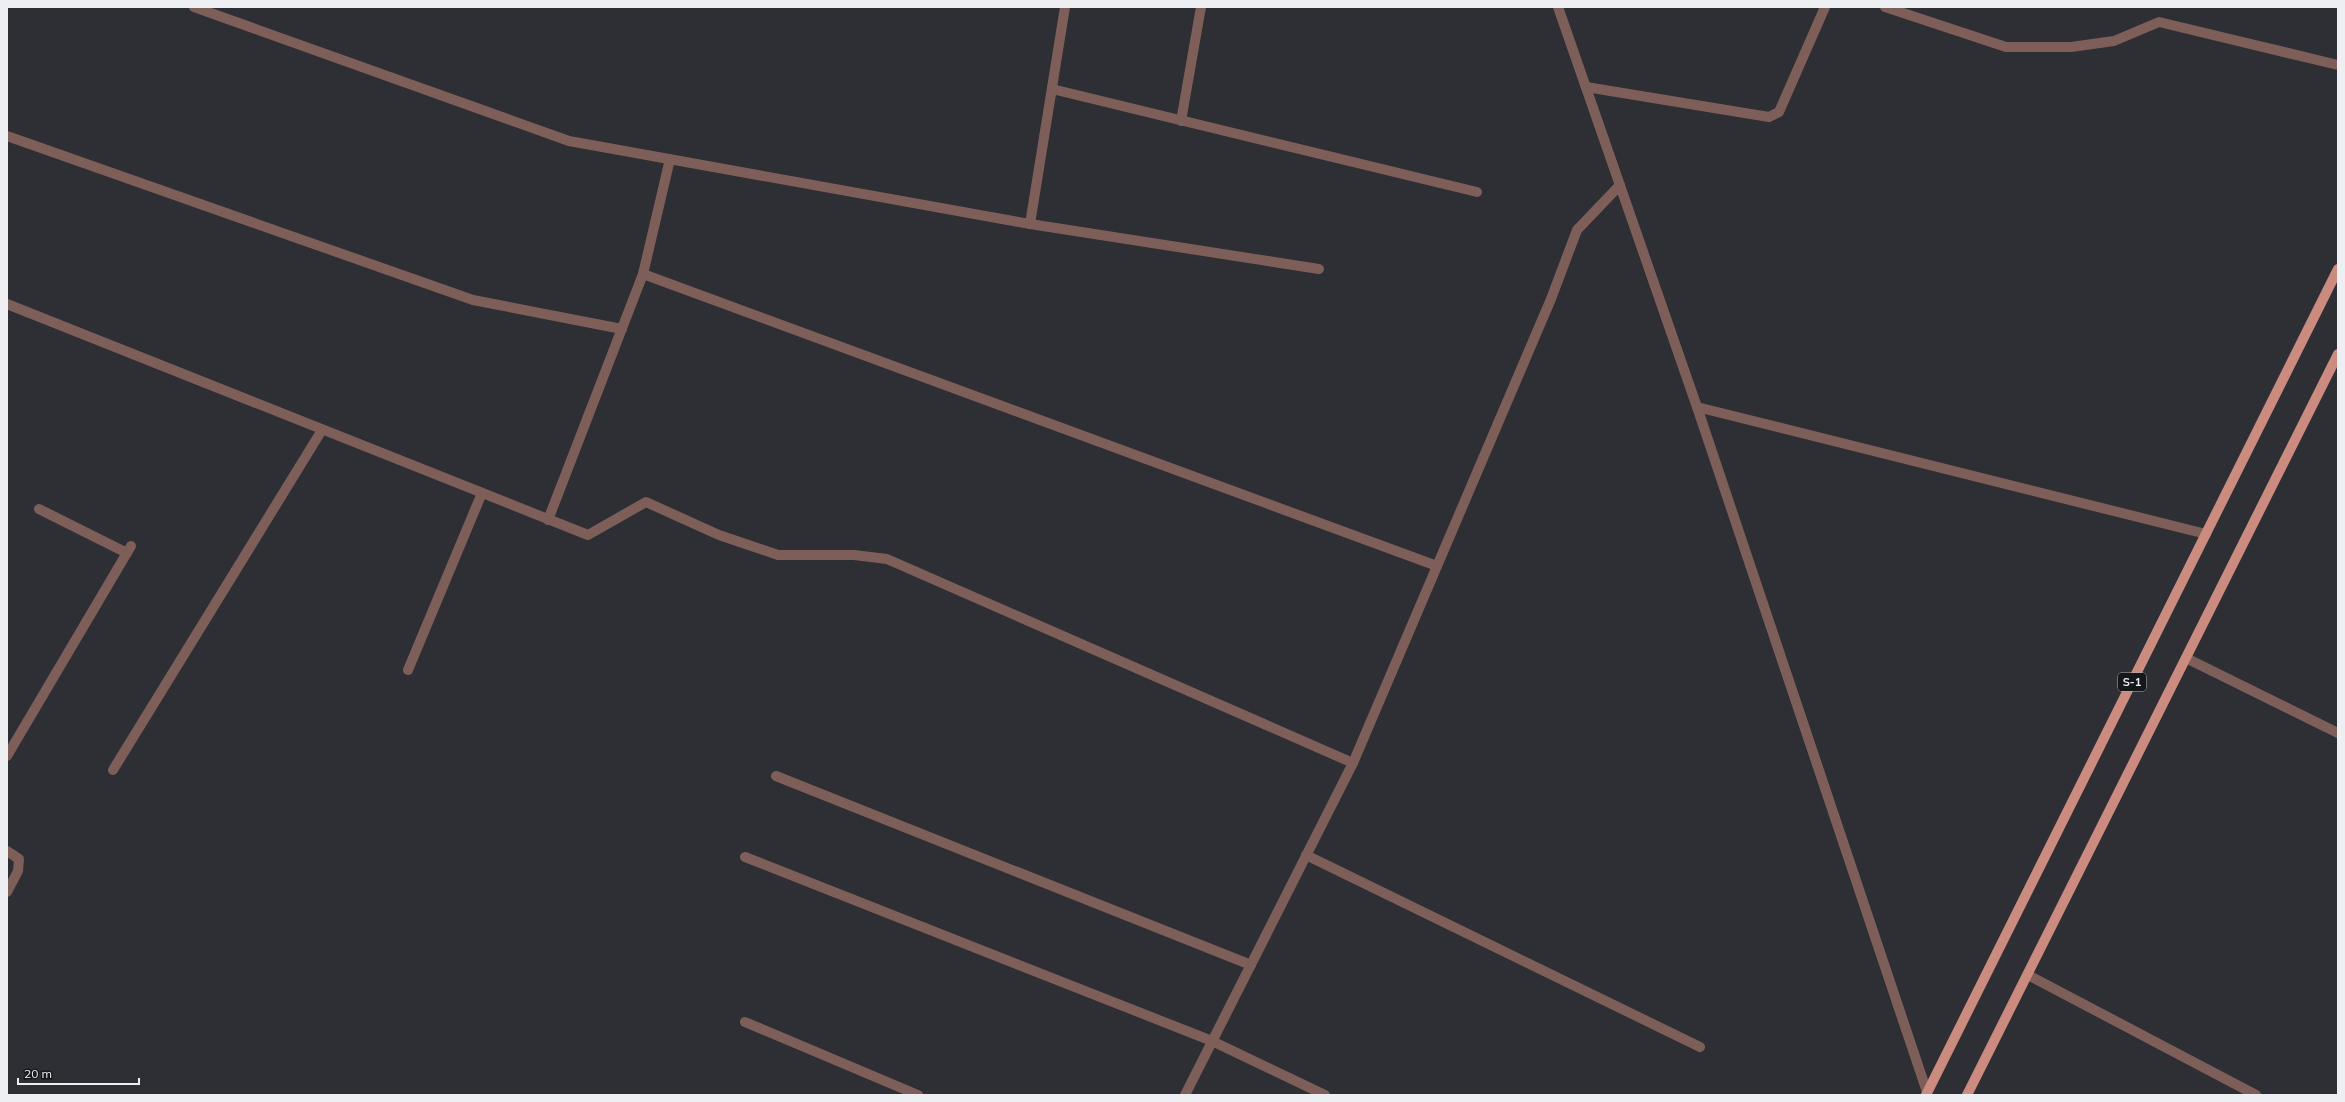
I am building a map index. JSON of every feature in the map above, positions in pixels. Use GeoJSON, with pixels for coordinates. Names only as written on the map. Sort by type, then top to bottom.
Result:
{"type":"FeatureCollection","features":[{"type":"Feature","properties":{"kind":"main road","name":"S-1"},"geometry":{"type":"LineString","coordinates":[[1926,1094],[2338,269]]}},
{"type":"Feature","properties":{"kind":"main road"},"geometry":{"type":"LineString","coordinates":[[1967,1095],[2338,354]]}},
{"type":"Feature","properties":{"kind":"street"},"geometry":{"type":"LineString","coordinates":[[194,7],[569,141],[1030,224],[1319,269]]}},
{"type":"Feature","properties":{"kind":"street"},"geometry":{"type":"LineString","coordinates":[[1030,224],[1065,7]]}},
{"type":"Feature","properties":{"kind":"street"},"geometry":{"type":"LineString","coordinates":[[1180,121],[1201,7]]}},
{"type":"Feature","properties":{"kind":"street"},"geometry":{"type":"LineString","coordinates":[[1558,7],[1697,407],[1926,1094]]}},
{"type":"Feature","properties":{"kind":"street"},"geometry":{"type":"LineString","coordinates":[[1586,87],[1770,117],[1779,112],[1825,7]]}},
{"type":"Feature","properties":{"kind":"street"},"geometry":{"type":"LineString","coordinates":[[1885,7],[2006,47],[2071,47],[2114,41],[2159,22],[2338,65]]}},
{"type":"Feature","properties":{"kind":"street"},"geometry":{"type":"LineString","coordinates":[[1052,89],[1477,192]]}},
{"type":"Feature","properties":{"kind":"street"},"geometry":{"type":"LineString","coordinates":[[7,136],[473,300],[622,329]]}},
{"type":"Feature","properties":{"kind":"street"},"geometry":{"type":"LineString","coordinates":[[548,520],[643,274],[670,159]]}},
{"type":"Feature","properties":{"kind":"street"},"geometry":{"type":"LineString","coordinates":[[1185,1095],[1353,763],[1551,299],[1577,230],[1620,185]]}},
{"type":"Feature","properties":{"kind":"street"},"geometry":{"type":"LineString","coordinates":[[643,274],[1437,566]]}},
{"type":"Feature","properties":{"kind":"street"},"geometry":{"type":"LineString","coordinates":[[7,304],[588,535],[646,502],[719,535],[778,555],[854,554],[887,559],[1353,763]]}},
{"type":"Feature","properties":{"kind":"street"},"geometry":{"type":"LineString","coordinates":[[1697,407],[2206,534]]}},
{"type":"Feature","properties":{"kind":"street"},"geometry":{"type":"LineString","coordinates":[[113,770],[322,430]]}},
{"type":"Feature","properties":{"kind":"street"},"geometry":{"type":"LineString","coordinates":[[408,670],[482,493]]}},
{"type":"Feature","properties":{"kind":"street"},"geometry":{"type":"LineString","coordinates":[[7,756],[129,549],[39,509]]}},
{"type":"Feature","properties":{"kind":"street"},"geometry":{"type":"LineString","coordinates":[[2186,658],[2338,733]]}},
{"type":"Feature","properties":{"kind":"street"},"geometry":{"type":"LineString","coordinates":[[776,776],[1251,965]]}},
{"type":"Feature","properties":{"kind":"street"},"geometry":{"type":"LineString","coordinates":[[7,851],[19,859],[18,870],[7,892]]}},
{"type":"Feature","properties":{"kind":"street"},"geometry":{"type":"LineString","coordinates":[[1306,855],[1700,1047]]}},
{"type":"Feature","properties":{"kind":"street"},"geometry":{"type":"LineString","coordinates":[[746,857],[1212,1042],[1325,1095]]}},
{"type":"Feature","properties":{"kind":"street"},"geometry":{"type":"LineString","coordinates":[[2028,975],[2256,1095]]}},
{"type":"Feature","properties":{"kind":"street"},"geometry":{"type":"LineString","coordinates":[[745,1022],[918,1095]]}}]}
